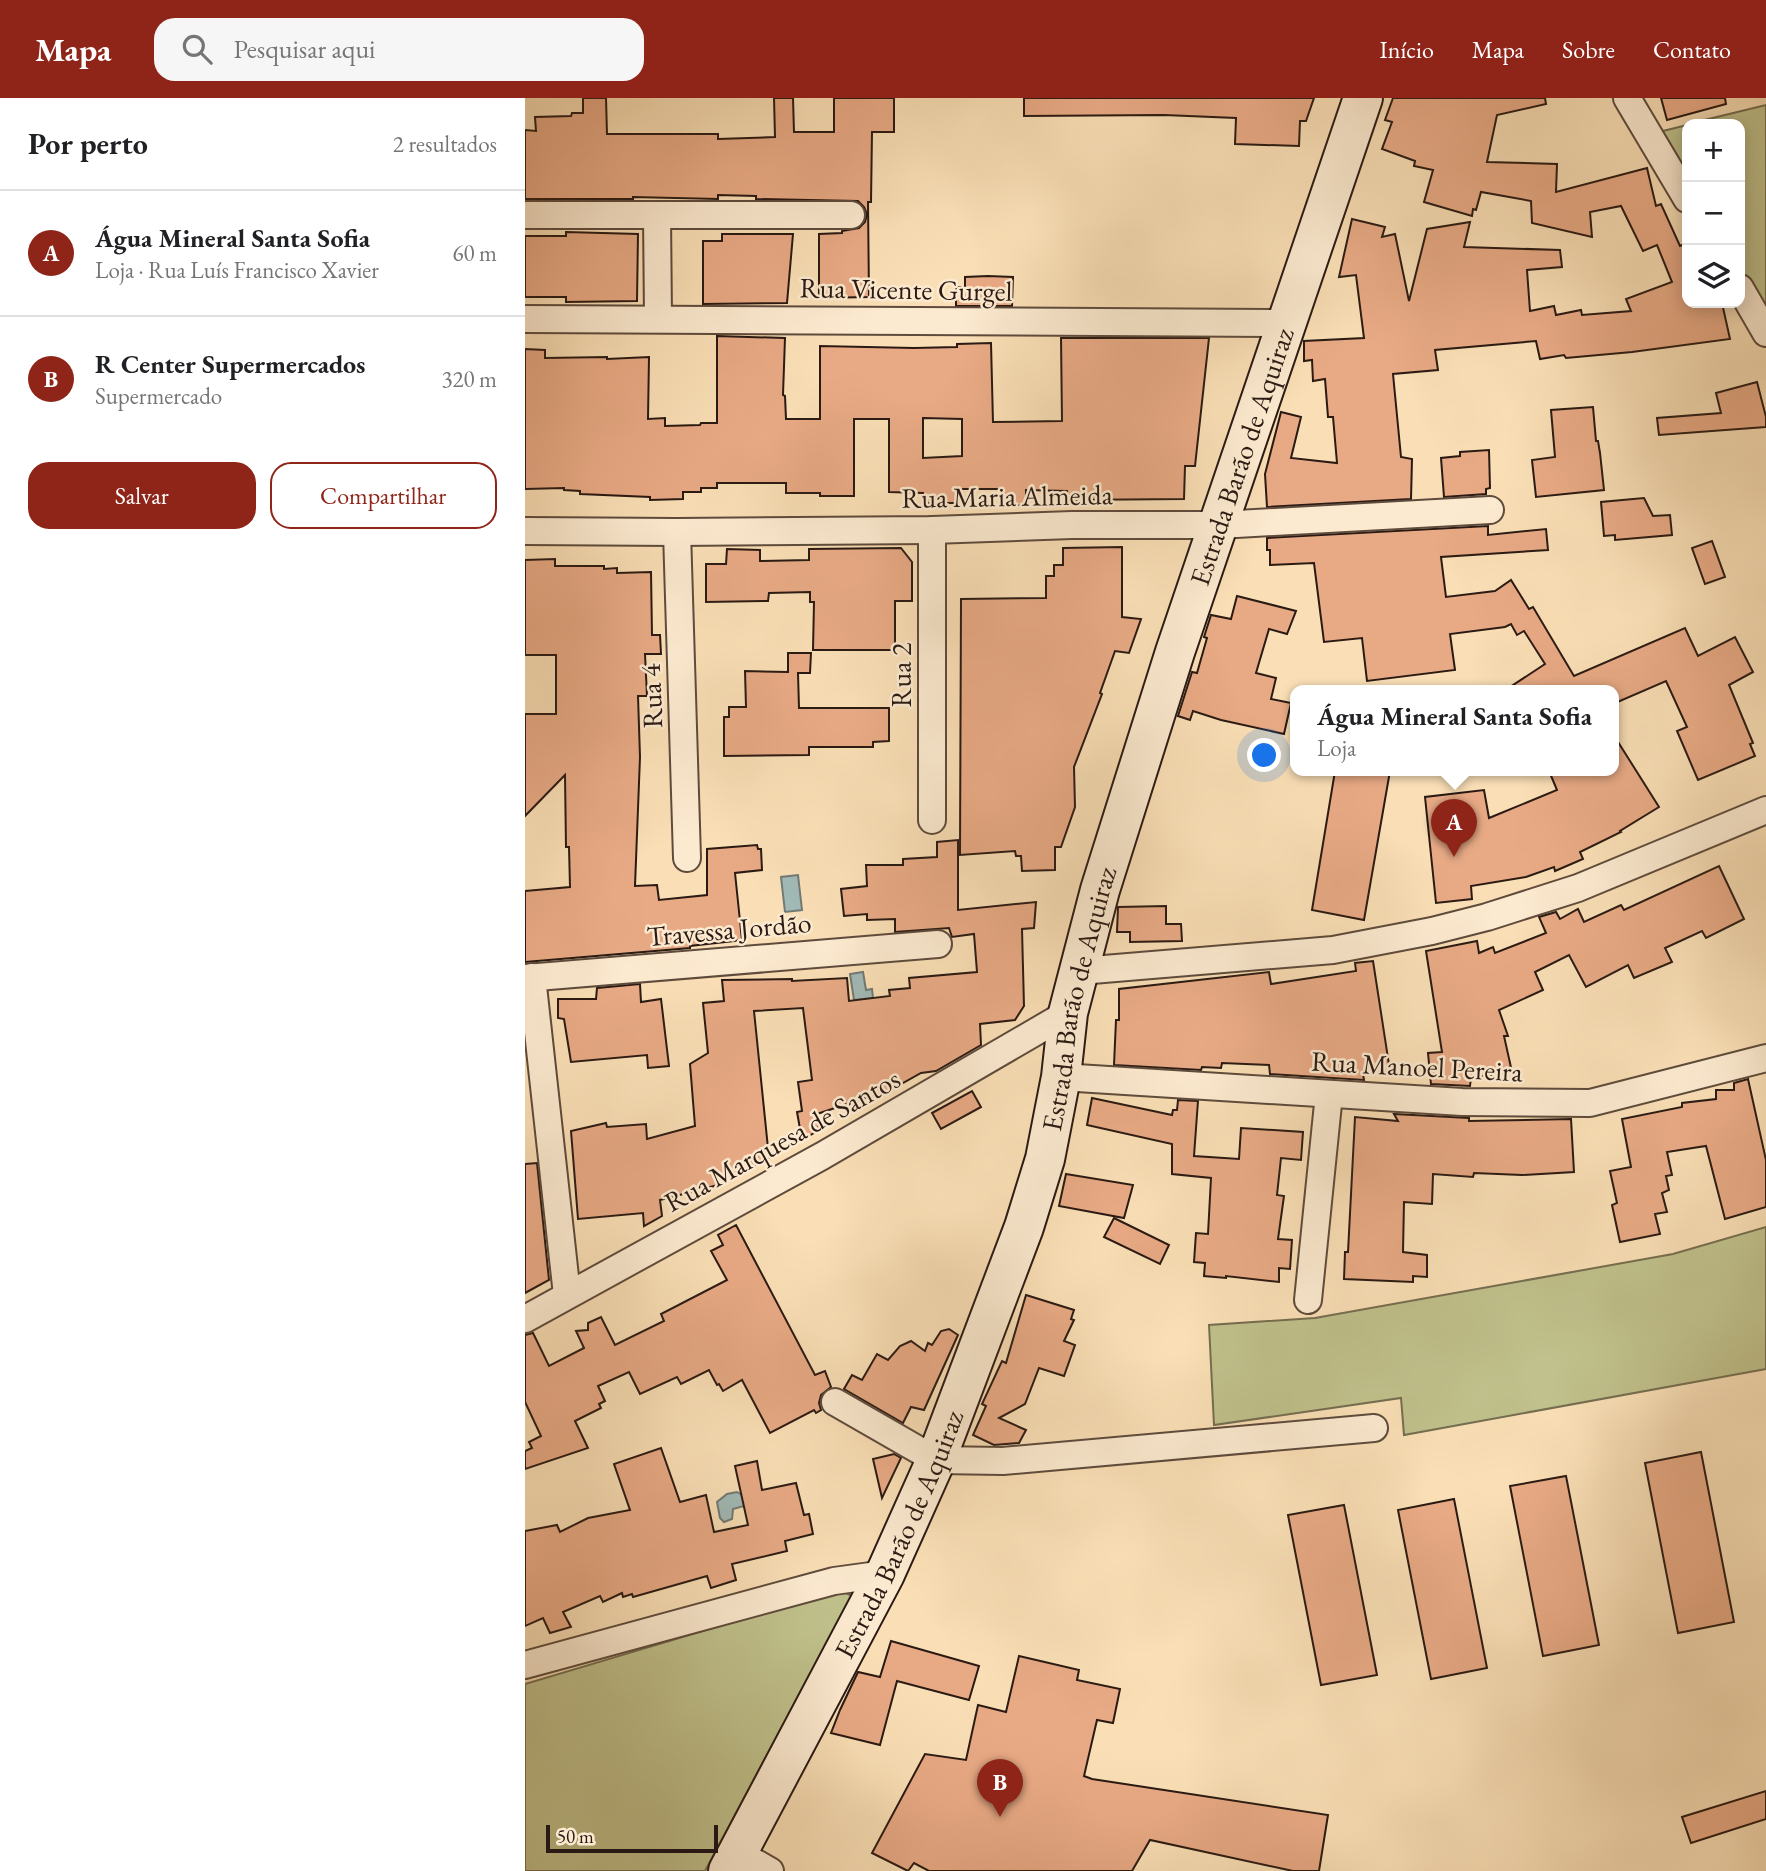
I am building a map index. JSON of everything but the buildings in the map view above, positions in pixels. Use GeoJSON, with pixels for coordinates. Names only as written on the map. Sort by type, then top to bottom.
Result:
{"type":"FeatureCollection","features":[{"type":"Feature","properties":{"kind":"street","name":"Estrada Barão de Aquiraz"},"geometry":{"type":"LineString","coordinates":[[745,1865],[885,1574],[936,1460],[1024,1227],[1045,1159],[1061,1077],[1068,1013],[1100,890],[1175,652],[1363,98]]}},
{"type":"Feature","properties":{"kind":"street"},"geometry":{"type":"LineString","coordinates":[[1627,98],[1682,191]]}},
{"type":"Feature","properties":{"kind":"street"},"geometry":{"type":"LineString","coordinates":[[525,215],[851,215]]}},
{"type":"Feature","properties":{"kind":"street"},"geometry":{"type":"LineString","coordinates":[[657,215],[658,318]]}},
{"type":"Feature","properties":{"kind":"street"},"geometry":{"type":"LineString","coordinates":[[1745,296],[1766,332]]}},
{"type":"Feature","properties":{"kind":"street","name":"Rua Vicente Gurgel"},"geometry":{"type":"LineString","coordinates":[[525,319],[1287,323]]}},
{"type":"Feature","properties":{"kind":"street","name":"Rua Maria Almeida"},"geometry":{"type":"LineString","coordinates":[[525,531],[932,530],[1072,525],[1219,525],[1490,510]]}},
{"type":"Feature","properties":{"kind":"street","name":"Rua 2"},"geometry":{"type":"LineString","coordinates":[[932,530],[932,820]]}},
{"type":"Feature","properties":{"kind":"street","name":"Rua 4"},"geometry":{"type":"LineString","coordinates":[[677,532],[687,858]]}},
{"type":"Feature","properties":{"kind":"street"},"geometry":{"type":"LineString","coordinates":[[1080,971],[1333,950],[1432,931],[1487,917],[1578,888],[1766,810]]}},
{"type":"Feature","properties":{"kind":"street","name":"Travessa Jordão"},"geometry":{"type":"LineString","coordinates":[[529,977],[938,944]]}},
{"type":"Feature","properties":{"kind":"street"},"geometry":{"type":"LineString","coordinates":[[529,977],[567,1296]]}},
{"type":"Feature","properties":{"kind":"street","name":"Rua Marquesa de Santos"},"geometry":{"type":"LineString","coordinates":[[525,1319],[821,1156],[1068,1013]]}},
{"type":"Feature","properties":{"kind":"street","name":"Rua Manoel Pereira"},"geometry":{"type":"LineString","coordinates":[[1061,1077],[1462,1102],[1590,1103],[1766,1058]]}},
{"type":"Feature","properties":{"kind":"street"},"geometry":{"type":"LineString","coordinates":[[1308,1300],[1329,1094]]}},
{"type":"Feature","properties":{"kind":"street"},"geometry":{"type":"LineString","coordinates":[[835,1402],[936,1460],[1003,1461],[1374,1428]]}},
{"type":"Feature","properties":{"kind":"street"},"geometry":{"type":"LineString","coordinates":[[525,1665],[834,1581],[885,1574]]}},
{"type":"Feature","properties":{"kind":"green space"},"geometry":{"type":"Polygon","coordinates":[[[1766,105],[1766,315],[1745,279],[1745,119],[1709,119],[1766,105]]]}},
{"type":"Feature","properties":{"kind":"green space"},"geometry":{"type":"Polygon","coordinates":[[[1682,126],[1682,171],[1659,132],[1682,126]]]}},
{"type":"Feature","properties":{"kind":"green space"},"geometry":{"type":"Polygon","coordinates":[[[1766,1227],[1766,1369],[1404,1435],[1401,1398],[1214,1425],[1209,1325],[1315,1318],[1673,1254],[1766,1227]]]}},
{"type":"Feature","properties":{"kind":"green space"},"geometry":{"type":"Polygon","coordinates":[[[840,1590],[852,1596],[705,1871],[525,1871],[525,1684],[840,1590]]]}},
{"type":"Feature","properties":{"kind":"water"},"geometry":{"type":"Polygon","coordinates":[[[798,875],[802,910],[785,912],[781,877],[798,875]]]}},
{"type":"Feature","properties":{"kind":"water"},"geometry":{"type":"Polygon","coordinates":[[[863,972],[866,990],[872,989],[873,998],[854,1000],[850,974],[863,972]]]}},
{"type":"Feature","properties":{"kind":"water"},"geometry":{"type":"Polygon","coordinates":[[[737,1492],[744,1496],[744,1506],[733,1509],[732,1519],[724,1522],[720,1518],[717,1502],[727,1494],[737,1492]]]}},
{"type":"Feature","properties":{"kind":"place","name":"Água Mineral Santa Sofia"},"geometry":{"type":"Point","coordinates":[1454,857]}},
{"type":"Feature","properties":{"kind":"place","name":"R Center Supermercados"},"geometry":{"type":"Point","coordinates":[1000,1817]}}]}
